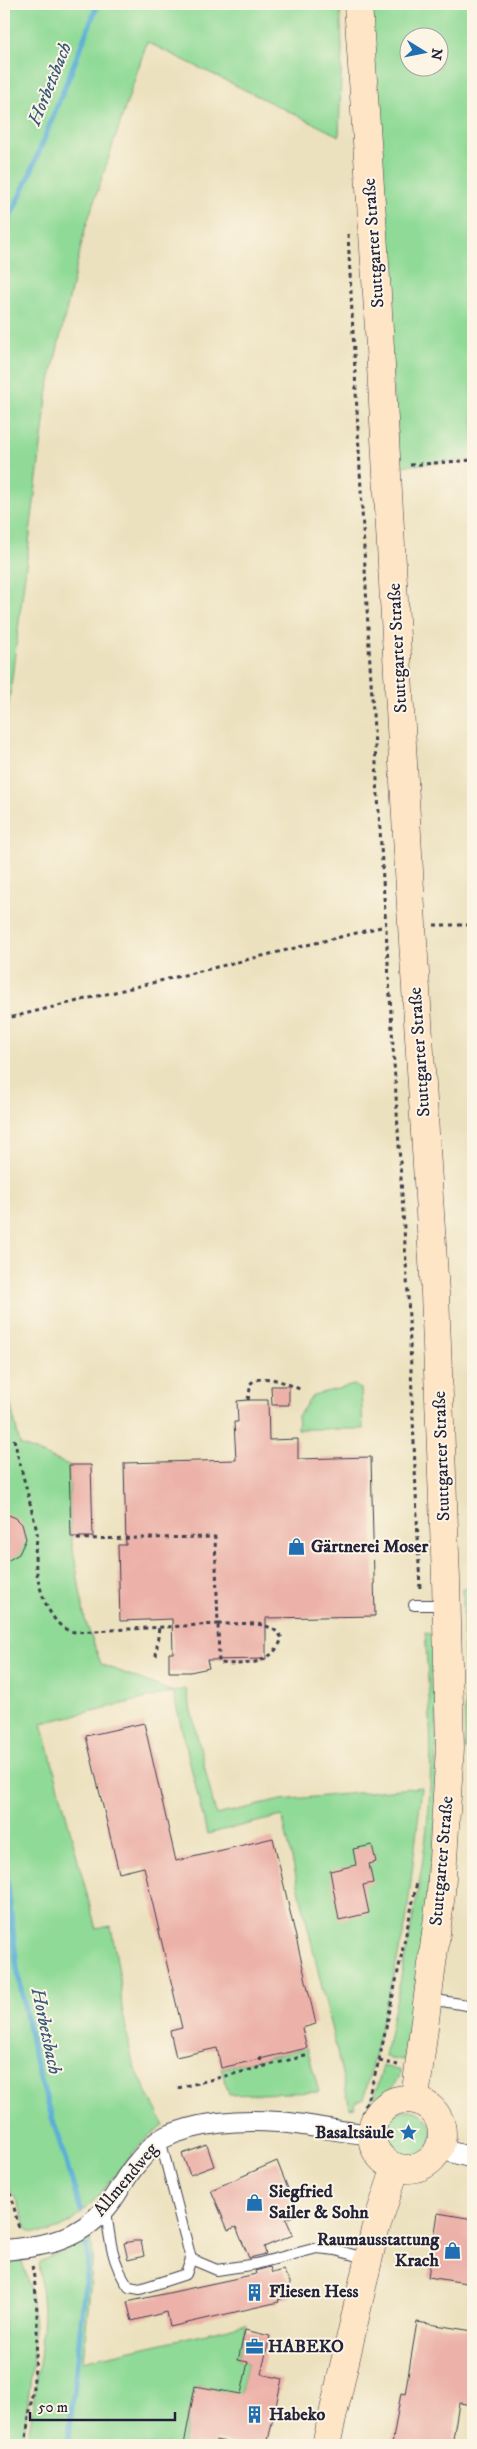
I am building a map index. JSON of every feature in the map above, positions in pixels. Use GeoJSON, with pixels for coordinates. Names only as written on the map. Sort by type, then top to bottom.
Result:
{"type":"FeatureCollection","features":[{"type":"Feature","properties":{"kind":"street","name":"Stuttgarter Straße"},"geometry":{"type":"LineString","coordinates":[[358,4],[387,468],[399,925],[439,1365],[427,1605],[450,1748],[441,1893],[415,2099]]}},
{"type":"Feature","properties":{"kind":"street"},"geometry":{"type":"LineString","coordinates":[[400,2099],[415,2099],[429,2106],[438,2117],[442,2134],[440,2149],[432,2159],[421,2166],[409,2169],[396,2167],[384,2160],[364,2133],[388,2104],[400,2099]]}},
{"type":"Feature","properties":{"kind":"street","name":"Allmendweg"},"geometry":{"type":"LineString","coordinates":[[4,2250],[28,2248],[69,2238],[106,2208],[130,2170],[160,2140],[201,2126],[237,2122],[278,2122],[364,2133]]}},
{"type":"Feature","properties":{"kind":"street"},"geometry":{"type":"LineString","coordinates":[[440,2149],[473,2158]]}},
{"type":"Feature","properties":{"kind":"street"},"geometry":{"type":"LineString","coordinates":[[326,2445],[375,2230],[396,2167]]}},
{"type":"Feature","properties":{"kind":"lane"},"geometry":{"type":"LineString","coordinates":[[428,1999],[473,2006]]}},
{"type":"Feature","properties":{"kind":"lane"},"geometry":{"type":"LineString","coordinates":[[106,2208],[109,2242],[120,2275],[129,2288],[140,2290],[186,2274],[191,2259],[160,2140]]}},
{"type":"Feature","properties":{"kind":"lane"},"geometry":{"type":"LineString","coordinates":[[191,2259],[217,2270],[256,2264],[318,2248],[336,2250],[368,2259]]}},
{"type":"Feature","properties":{"kind":"path"},"geometry":{"type":"LineString","coordinates":[[348,232],[399,925],[408,1295],[427,1605]]}},
{"type":"Feature","properties":{"kind":"path"},"geometry":{"type":"LineString","coordinates":[[387,468],[473,460]]}},
{"type":"Feature","properties":{"kind":"path"},"geometry":{"type":"LineString","coordinates":[[4,1019],[399,925],[473,925]]}},
{"type":"Feature","properties":{"kind":"path"},"geometry":{"type":"LineString","coordinates":[[248,1400],[250,1383],[256,1379],[271,1379],[302,1390]]}},
{"type":"Feature","properties":{"kind":"path"},"geometry":{"type":"LineString","coordinates":[[14,1439],[38,1534],[35,1554],[38,1572],[49,1613],[58,1625],[68,1631],[76,1632],[160,1626],[218,1624],[268,1625],[278,1631],[282,1638],[279,1647],[268,1659],[234,1664],[219,1663],[218,1624],[215,1537],[74,1539]]}},
{"type":"Feature","properties":{"kind":"path"},"geometry":{"type":"LineString","coordinates":[[156,1656],[160,1626]]}},
{"type":"Feature","properties":{"kind":"path"},"geometry":{"type":"LineString","coordinates":[[364,2133],[370,2094],[379,2061],[417,1881]]}},
{"type":"Feature","properties":{"kind":"path"},"geometry":{"type":"LineString","coordinates":[[178,2088],[309,2055]]}},
{"type":"Feature","properties":{"kind":"path"},"geometry":{"type":"LineString","coordinates":[[260,2057],[262,2066]]}},
{"type":"Feature","properties":{"kind":"path"},"geometry":{"type":"LineString","coordinates":[[4,2187],[10,2194],[20,2233],[28,2248],[36,2290],[38,2353],[24,2445]]}},
{"type":"Feature","properties":{"kind":"green space"},"geometry":{"type":"Polygon","coordinates":[[[4,4],[340,4],[342,47],[339,136],[147,42],[85,229],[48,390],[4,742],[4,4]]]}},
{"type":"Feature","properties":{"kind":"green space"},"geometry":{"type":"Polygon","coordinates":[[[368,4],[473,4],[473,460],[398,466],[368,4]]]}},
{"type":"Feature","properties":{"kind":"green space"},"geometry":{"type":"Polygon","coordinates":[[[4,1376],[20,1445],[69,1465],[71,1537],[85,1620],[101,1664],[173,1692],[42,1723],[96,1929],[111,1926],[120,1979],[122,2008],[133,2064],[164,2126],[148,2138],[132,2154],[84,2211],[66,2225],[47,2232],[27,2230],[18,2202],[7,2184],[4,2170],[4,1376]]]}},
{"type":"Feature","properties":{"kind":"green space"},"geometry":{"type":"Polygon","coordinates":[[[354,1385],[361,1389],[363,1429],[297,1429],[298,1416],[313,1395],[354,1385]]]}},
{"type":"Feature","properties":{"kind":"green space"},"geometry":{"type":"Polygon","coordinates":[[[473,1587],[473,1749],[465,1750],[463,1588],[473,1587]]]}},
{"type":"Feature","properties":{"kind":"green space"},"geometry":{"type":"Polygon","coordinates":[[[425,1633],[431,1634],[437,1652],[436,1822],[423,1933],[404,2060],[385,2057],[416,1902],[426,1839],[431,1742],[425,1633]]]}},
{"type":"Feature","properties":{"kind":"green space"},"geometry":{"type":"Polygon","coordinates":[[[186,1689],[216,1815],[281,1800],[422,1787],[406,1923],[364,2098],[354,2103],[355,2107],[350,2108],[282,1816],[207,1834],[173,1692],[186,1689]]]}},
{"type":"Feature","properties":{"kind":"green space"},"geometry":{"type":"Polygon","coordinates":[[[307,2048],[319,2092],[229,2095],[221,2068],[307,2048]]]}},
{"type":"Feature","properties":{"kind":"green space"},"geometry":{"type":"Polygon","coordinates":[[[383,2066],[401,2071],[399,2078],[392,2089],[365,2111],[375,2095],[383,2066]]]}},
{"type":"Feature","properties":{"kind":"green space"},"geometry":{"type":"Polygon","coordinates":[[[408,2110],[417,2112],[425,2117],[430,2125],[432,2134],[430,2143],[425,2151],[417,2156],[408,2158],[399,2156],[391,2151],[386,2143],[384,2134],[386,2125],[391,2117],[399,2112],[408,2110]]]}},
{"type":"Feature","properties":{"kind":"green space"},"geometry":{"type":"Polygon","coordinates":[[[91,2238],[93,2256],[83,2361],[246,2324],[238,2360],[248,2362],[240,2395],[196,2386],[182,2445],[27,2445],[41,2351],[43,2310],[39,2262],[91,2238]]]}},
{"type":"Feature","properties":{"kind":"green space"},"geometry":{"type":"Polygon","coordinates":[[[4,2262],[22,2262],[28,2279],[33,2315],[32,2371],[21,2445],[4,2445],[4,2262]]]}},
{"type":"Feature","properties":{"kind":"building"},"geometry":{"type":"Polygon","coordinates":[[[271,1386],[289,1386],[289,1405],[272,1405],[271,1386]]]}},
{"type":"Feature","properties":{"kind":"building"},"geometry":{"type":"Polygon","coordinates":[[[268,1400],[269,1440],[298,1439],[298,1459],[371,1457],[375,1616],[266,1618],[266,1659],[207,1660],[209,1668],[190,1672],[169,1672],[169,1653],[173,1653],[172,1619],[120,1621],[118,1545],[126,1545],[124,1463],[236,1460],[234,1422],[238,1422],[237,1401],[268,1400]]]}},
{"type":"Feature","properties":{"kind":"building"},"geometry":{"type":"Polygon","coordinates":[[[69,1465],[91,1465],[93,1537],[71,1537],[69,1465]]]}},
{"type":"Feature","properties":{"kind":"building"},"geometry":{"type":"Polygon","coordinates":[[[4,1513],[16,1518],[22,1524],[26,1539],[19,1554],[4,1563],[4,1513]]]}},
{"type":"Feature","properties":{"kind":"building"},"geometry":{"type":"Polygon","coordinates":[[[144,1723],[176,1861],[273,1838],[316,2024],[302,2028],[307,2048],[221,2068],[217,2048],[176,2057],[170,2031],[182,2028],[144,1867],[119,1873],[86,1736],[144,1723]]]}},
{"type":"Feature","properties":{"kind":"building"},"geometry":{"type":"Polygon","coordinates":[[[372,1845],[376,1862],[369,1864],[373,1883],[363,1885],[369,1913],[339,1920],[330,1871],[356,1865],[353,1849],[372,1845]]]}},
{"type":"Feature","properties":{"kind":"building"},"geometry":{"type":"Polygon","coordinates":[[[207,2145],[214,2166],[190,2175],[182,2154],[207,2145]]]}},
{"type":"Feature","properties":{"kind":"building","name":"Siegfried Sailer & Sohn"},"geometry":{"type":"Polygon","coordinates":[[[277,2161],[298,2214],[286,2219],[293,2235],[264,2247],[266,2254],[249,2258],[236,2227],[228,2230],[211,2190],[277,2161]]]}},
{"type":"Feature","properties":{"kind":"building","name":"Raumausstattung Krach"},"geometry":{"type":"Polygon","coordinates":[[[438,2213],[473,2219],[473,2284],[428,2277],[438,2213]]]}},
{"type":"Feature","properties":{"kind":"building"},"geometry":{"type":"Polygon","coordinates":[[[141,2241],[144,2256],[128,2260],[124,2243],[141,2241]]]}},
{"type":"Feature","properties":{"kind":"building"},"geometry":{"type":"Polygon","coordinates":[[[270,2267],[272,2273],[283,2270],[290,2282],[290,2297],[278,2300],[279,2302],[170,2327],[167,2312],[132,2321],[127,2302],[256,2274],[255,2271],[270,2267]]]}},
{"type":"Feature","properties":{"kind":"building"},"geometry":{"type":"Polygon","coordinates":[[[417,2322],[473,2331],[473,2405],[459,2403],[452,2445],[392,2445],[401,2393],[405,2394],[417,2322]]]}},
{"type":"Feature","properties":{"kind":"building"},"geometry":{"type":"Polygon","coordinates":[[[245,2330],[270,2336],[261,2374],[282,2379],[267,2445],[240,2445],[216,2440],[215,2445],[184,2445],[195,2386],[241,2394],[248,2362],[238,2360],[245,2330]]]}},
{"type":"Feature","properties":{"kind":"waterway","name":"Horbetsbach"},"geometry":{"type":"LineString","coordinates":[[4,230],[30,174],[98,4]]}},
{"type":"Feature","properties":{"kind":"waterway","name":"Horbetsbach"},"geometry":{"type":"LineString","coordinates":[[4,1852],[17,1968],[36,2065],[81,2211]]}},
{"type":"Feature","properties":{"kind":"waterway","name":"Horbetsbach"},"geometry":{"type":"LineString","coordinates":[[68,2445],[88,2257],[86,2245]]}},
{"type":"Feature","properties":{"kind":"place","name":"Gärtnerei Moser"},"geometry":{"type":"Point","coordinates":[297,1547]}},
{"type":"Feature","properties":{"kind":"place","name":"Basaltsäule"},"geometry":{"type":"Point","coordinates":[408,2133]}},
{"type":"Feature","properties":{"kind":"place","name":"Siegfried Sailer & Sohn"},"geometry":{"type":"Point","coordinates":[255,2202]}},
{"type":"Feature","properties":{"kind":"place","name":"Raumausstattung Krach"},"geometry":{"type":"Point","coordinates":[453,2250]}},
{"type":"Feature","properties":{"kind":"place","name":"Fliesen Hess"},"geometry":{"type":"Point","coordinates":[255,2292]}},
{"type":"Feature","properties":{"kind":"place","name":"HABEKO"},"geometry":{"type":"Point","coordinates":[254,2347]}},
{"type":"Feature","properties":{"kind":"place","name":"Habeko"},"geometry":{"type":"Point","coordinates":[255,2415]}}]}
